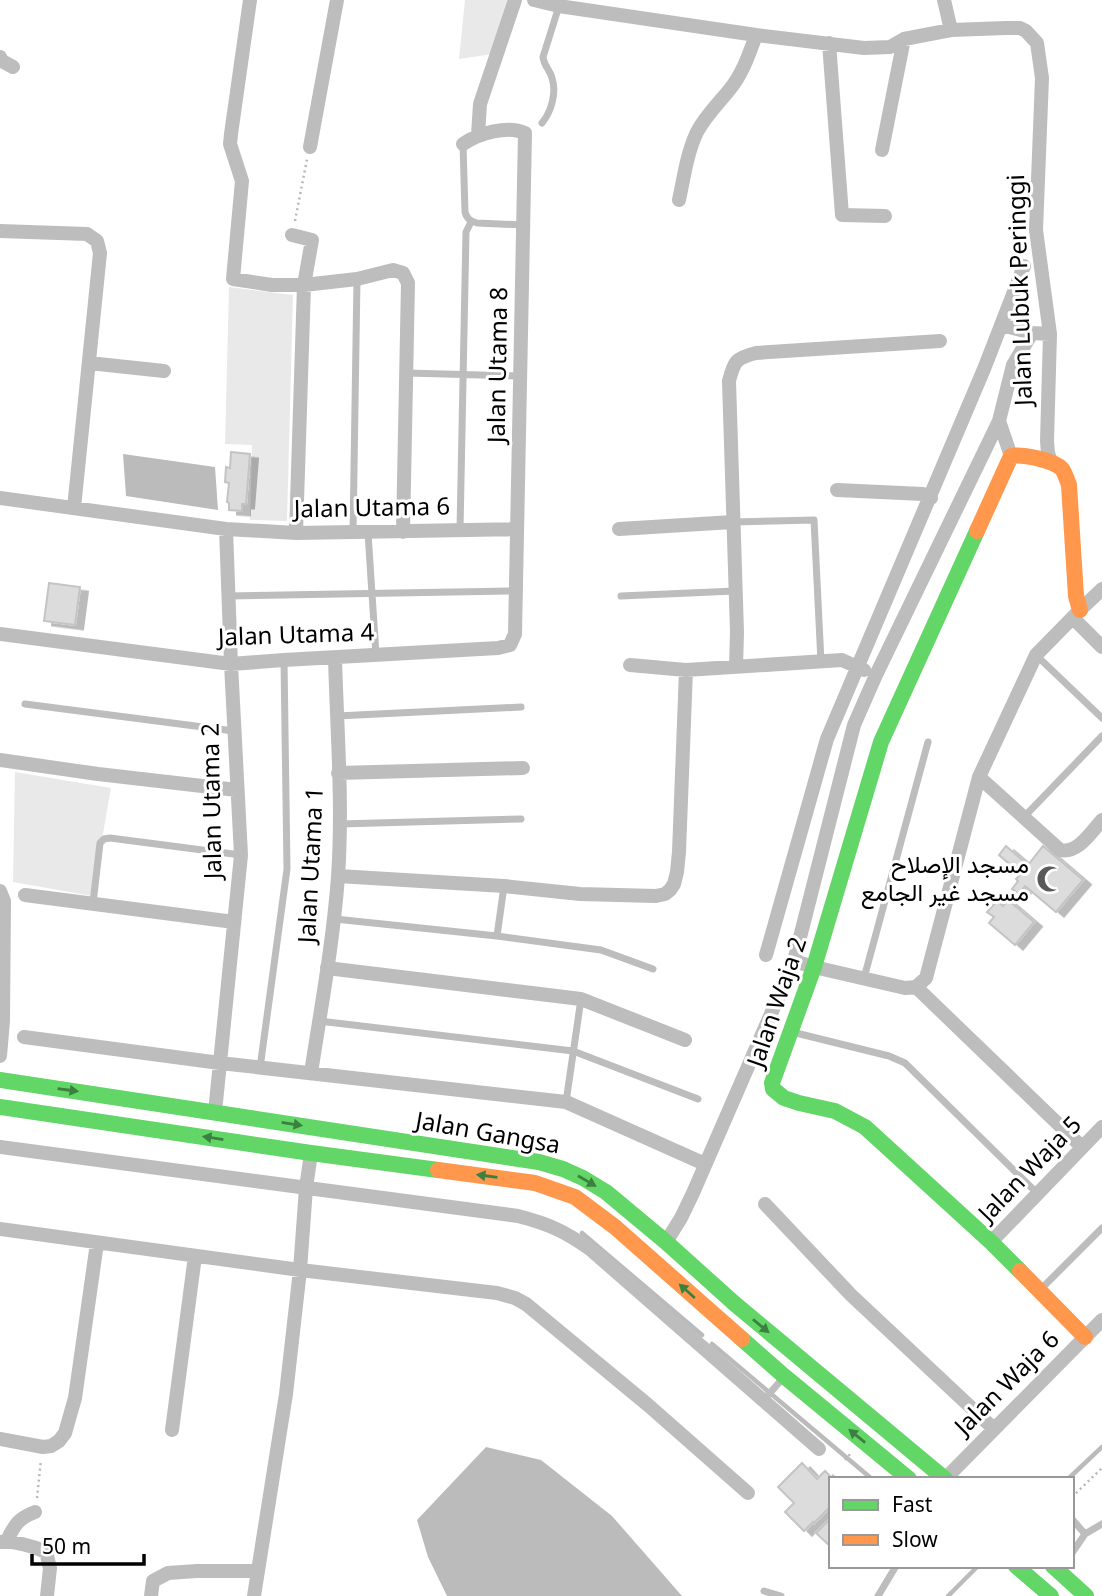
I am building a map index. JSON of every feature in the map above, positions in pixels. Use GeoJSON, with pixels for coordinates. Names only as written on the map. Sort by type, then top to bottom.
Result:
{"type":"FeatureCollection","features":[{"type":"Feature","properties":{"kind":"main road"},"geometry":{"type":"LineString","coordinates":[[1011,456],[1051,462],[1062,470],[1069,485],[1077,614]]}},
{"type":"Feature","properties":{"kind":"main road","name":"Jalan Waja 2"},"geometry":{"type":"LineString","coordinates":[[1011,456],[881,743],[814,967],[772,1083],[773,1090],[783,1098],[832,1110],[851,1117],[865,1127],[991,1242],[1085,1337]]}},
{"type":"Feature","properties":{"kind":"main road","name":"Jalan Gangsa"},"geometry":{"type":"LineString","coordinates":[[0,1080],[539,1162],[563,1169],[606,1192],[735,1304],[943,1477]]}},
{"type":"Feature","properties":{"kind":"main road","name":"Jalan Gangsa"},"geometry":{"type":"LineString","coordinates":[[0,1107],[535,1183],[575,1197],[615,1227],[782,1378],[906,1477]]}},
{"type":"Feature","properties":{"kind":"main road"},"geometry":{"type":"LineString","coordinates":[[1018,1568],[1051,1596]]}},
{"type":"Feature","properties":{"kind":"main road"},"geometry":{"type":"LineString","coordinates":[[1058,1568],[1086,1596]]}},
{"type":"Feature","properties":{"kind":"street"},"geometry":{"type":"LineString","coordinates":[[250,0],[230,144],[242,181],[233,279],[272,285],[304,285],[357,279],[393,270],[403,273],[408,283],[403,532]]}},
{"type":"Feature","properties":{"kind":"street"},"geometry":{"type":"LineString","coordinates":[[310,147],[337,0]]}},
{"type":"Feature","properties":{"kind":"street"},"geometry":{"type":"LineString","coordinates":[[463,144],[478,135],[480,104],[515,0]]}},
{"type":"Feature","properties":{"kind":"street","name":"Jalan Lubuk Peringgi"},"geometry":{"type":"LineString","coordinates":[[534,0],[756,35],[877,48],[890,47],[904,39],[951,30],[1026,31],[1037,43],[1042,78],[1036,230],[1050,334],[1047,441],[1051,462]]}},
{"type":"Feature","properties":{"kind":"street"},"geometry":{"type":"LineString","coordinates":[[944,0],[951,30]]}},
{"type":"Feature","properties":{"kind":"street"},"geometry":{"type":"LineString","coordinates":[[679,200],[687,159],[697,132],[732,87],[756,35]]}},
{"type":"Feature","properties":{"kind":"street"},"geometry":{"type":"LineString","coordinates":[[882,150],[904,39]]}},
{"type":"Feature","properties":{"kind":"street"},"geometry":{"type":"LineString","coordinates":[[829,43],[842,215],[885,216]]}},
{"type":"Feature","properties":{"kind":"street"},"geometry":{"type":"LineString","coordinates":[[0,57],[13,67]]}},
{"type":"Feature","properties":{"kind":"street","name":"Jalan Utama 8"},"geometry":{"type":"LineString","coordinates":[[478,135],[516,129],[526,133],[515,635],[510,645]]}},
{"type":"Feature","properties":{"kind":"street"},"geometry":{"type":"LineString","coordinates":[[0,231],[87,234],[97,241],[100,253],[74,508]]}},
{"type":"Feature","properties":{"kind":"street"},"geometry":{"type":"LineString","coordinates":[[292,235],[313,240],[304,285],[296,533]]}},
{"type":"Feature","properties":{"kind":"street"},"geometry":{"type":"LineString","coordinates":[[766,955],[827,739],[931,498],[1024,266]]}},
{"type":"Feature","properties":{"kind":"street"},"geometry":{"type":"LineString","coordinates":[[1001,325],[1032,333],[1050,334]]}},
{"type":"Feature","properties":{"kind":"street"},"geometry":{"type":"LineString","coordinates":[[666,1242],[681,1219],[794,961],[854,725],[999,421],[1013,365],[1032,333]]}},
{"type":"Feature","properties":{"kind":"street"},"geometry":{"type":"LineString","coordinates":[[736,667],[729,381],[737,359],[756,353],[940,341]]}},
{"type":"Feature","properties":{"kind":"street"},"geometry":{"type":"LineString","coordinates":[[89,363],[163,371]]}},
{"type":"Feature","properties":{"kind":"street"},"geometry":{"type":"LineString","coordinates":[[999,421],[1011,456]]}},
{"type":"Feature","properties":{"kind":"street"},"geometry":{"type":"LineString","coordinates":[[837,490],[923,495],[931,498]]}},
{"type":"Feature","properties":{"kind":"street"},"geometry":{"type":"LineString","coordinates":[[0,498],[226,529]]}},
{"type":"Feature","properties":{"kind":"street"},"geometry":{"type":"LineString","coordinates":[[619,529],[733,522]]}},
{"type":"Feature","properties":{"kind":"street","name":"Jalan Utama 6"},"geometry":{"type":"LineString","coordinates":[[226,529],[296,533],[517,529]]}},
{"type":"Feature","properties":{"kind":"street","name":"Jalan Utama 2"},"geometry":{"type":"LineString","coordinates":[[215,1112],[241,855],[226,529]]}},
{"type":"Feature","properties":{"kind":"street"},"geometry":{"type":"LineString","coordinates":[[794,961],[905,988],[916,986],[926,978],[979,777],[1036,655],[1102,589]]}},
{"type":"Feature","properties":{"kind":"street"},"geometry":{"type":"LineString","coordinates":[[1077,614],[1102,647]]}},
{"type":"Feature","properties":{"kind":"street","name":"Jalan Utama 4"},"geometry":{"type":"LineString","coordinates":[[0,634],[231,664],[498,649],[510,645]]}},
{"type":"Feature","properties":{"kind":"street","name":"Jalan Utama 1"},"geometry":{"type":"LineString","coordinates":[[311,1073],[338,876],[335,658]]}},
{"type":"Feature","properties":{"kind":"street"},"geometry":{"type":"LineString","coordinates":[[630,665],[686,670],[842,660],[876,675]]}},
{"type":"Feature","properties":{"kind":"street"},"geometry":{"type":"LineString","coordinates":[[338,876],[503,886],[580,894],[665,894],[674,884],[679,852],[686,670]]}},
{"type":"Feature","properties":{"kind":"street"},"geometry":{"type":"LineString","coordinates":[[0,760],[237,790]]}},
{"type":"Feature","properties":{"kind":"street"},"geometry":{"type":"LineString","coordinates":[[338,773],[523,768]]}},
{"type":"Feature","properties":{"kind":"street"},"geometry":{"type":"LineString","coordinates":[[979,777],[1060,850],[1068,852],[1075,848],[1102,820]]}},
{"type":"Feature","properties":{"kind":"street"},"geometry":{"type":"LineString","coordinates":[[804,819],[828,825]]}},
{"type":"Feature","properties":{"kind":"street"},"geometry":{"type":"LineString","coordinates":[[0,891],[4,901],[0,1056]]}},
{"type":"Feature","properties":{"kind":"street"},"geometry":{"type":"LineString","coordinates":[[26,895],[234,922]]}},
{"type":"Feature","properties":{"kind":"street"},"geometry":{"type":"LineString","coordinates":[[327,968],[581,999],[685,1040]]}},
{"type":"Feature","properties":{"kind":"street"},"geometry":{"type":"LineString","coordinates":[[916,986],[1082,1147]]}},
{"type":"Feature","properties":{"kind":"street"},"geometry":{"type":"LineString","coordinates":[[24,1037],[260,1068],[566,1102],[705,1164]]}},
{"type":"Feature","properties":{"kind":"street","name":"Jalan Waja 5"},"geometry":{"type":"LineString","coordinates":[[991,1242],[1102,1127]]}},
{"type":"Feature","properties":{"kind":"street"},"geometry":{"type":"LineString","coordinates":[[0,1147],[518,1216],[555,1227],[590,1249],[765,1398],[819,1449]]}},
{"type":"Feature","properties":{"kind":"street"},"geometry":{"type":"LineString","coordinates":[[254,1596],[286,1394],[311,1153]]}},
{"type":"Feature","properties":{"kind":"street"},"geometry":{"type":"LineString","coordinates":[[765,1204],[851,1295],[994,1429]]}},
{"type":"Feature","properties":{"kind":"street"},"geometry":{"type":"LineString","coordinates":[[0,1230],[475,1290],[515,1298],[526,1304],[648,1405],[748,1493]]}},
{"type":"Feature","properties":{"kind":"street"},"geometry":{"type":"LineString","coordinates":[[0,1439],[43,1447],[59,1441],[65,1433],[77,1385],[97,1243]]}},
{"type":"Feature","properties":{"kind":"street"},"geometry":{"type":"LineString","coordinates":[[172,1430],[195,1256]]}},
{"type":"Feature","properties":{"kind":"street","name":"Jalan Waja 6"},"geometry":{"type":"LineString","coordinates":[[947,1477],[1102,1320]]}},
{"type":"Feature","properties":{"kind":"street"},"geometry":{"type":"LineString","coordinates":[[35,1512],[16,1522],[3,1542],[36,1547],[46,1552],[50,1568],[47,1596]]}},
{"type":"Feature","properties":{"kind":"street"},"geometry":{"type":"LineString","coordinates":[[151,1596],[153,1581],[168,1573],[257,1571]]}},
{"type":"Feature","properties":{"kind":"lane"},"geometry":{"type":"LineString","coordinates":[[542,123],[551,107],[554,89],[543,57],[559,6]]}},
{"type":"Feature","properties":{"kind":"lane"},"geometry":{"type":"LineString","coordinates":[[463,144],[465,212],[471,222],[524,225]]}},
{"type":"Feature","properties":{"kind":"lane"},"geometry":{"type":"LineString","coordinates":[[460,530],[466,232],[471,222]]}},
{"type":"Feature","properties":{"kind":"lane"},"geometry":{"type":"LineString","coordinates":[[353,533],[357,279]]}},
{"type":"Feature","properties":{"kind":"lane"},"geometry":{"type":"LineString","coordinates":[[406,373],[521,377]]}},
{"type":"Feature","properties":{"kind":"lane"},"geometry":{"type":"LineString","coordinates":[[733,522],[814,520],[821,662]]}},
{"type":"Feature","properties":{"kind":"lane"},"geometry":{"type":"LineString","coordinates":[[368,533],[376,656]]}},
{"type":"Feature","properties":{"kind":"lane"},"geometry":{"type":"LineString","coordinates":[[229,596],[516,591]]}},
{"type":"Feature","properties":{"kind":"lane"},"geometry":{"type":"LineString","coordinates":[[621,596],[735,591]]}},
{"type":"Feature","properties":{"kind":"lane"},"geometry":{"type":"LineString","coordinates":[[1036,655],[1102,718]]}},
{"type":"Feature","properties":{"kind":"lane"},"geometry":{"type":"LineString","coordinates":[[260,1068],[287,869],[284,660]]}},
{"type":"Feature","properties":{"kind":"lane"},"geometry":{"type":"LineString","coordinates":[[25,704],[234,731]]}},
{"type":"Feature","properties":{"kind":"lane"},"geometry":{"type":"LineString","coordinates":[[337,716],[521,707]]}},
{"type":"Feature","properties":{"kind":"lane"},"geometry":{"type":"LineString","coordinates":[[1024,817],[1102,736]]}},
{"type":"Feature","properties":{"kind":"lane"},"geometry":{"type":"LineString","coordinates":[[864,979],[928,742]]}},
{"type":"Feature","properties":{"kind":"lane"},"geometry":{"type":"LineString","coordinates":[[339,824],[521,819]]}},
{"type":"Feature","properties":{"kind":"lane"},"geometry":{"type":"LineString","coordinates":[[93,903],[100,843],[104,839],[241,855]]}},
{"type":"Feature","properties":{"kind":"lane"},"geometry":{"type":"LineString","coordinates":[[497,936],[503,886]]}},
{"type":"Feature","properties":{"kind":"lane"},"geometry":{"type":"LineString","coordinates":[[334,919],[601,950],[653,969]]}},
{"type":"Feature","properties":{"kind":"lane"},"geometry":{"type":"LineString","coordinates":[[566,1102],[581,999]]}},
{"type":"Feature","properties":{"kind":"lane"},"geometry":{"type":"LineString","coordinates":[[319,1021],[573,1051],[698,1099]]}},
{"type":"Feature","properties":{"kind":"lane"},"geometry":{"type":"LineString","coordinates":[[791,1032],[905,1062],[1038,1194]]}},
{"type":"Feature","properties":{"kind":"lane"},"geometry":{"type":"LineString","coordinates":[[1040,1290],[1102,1228]]}},
{"type":"Feature","properties":{"kind":"lane"},"geometry":{"type":"LineString","coordinates":[[765,1398],[782,1378]]}},
{"type":"Feature","properties":{"kind":"lane"},"geometry":{"type":"LineString","coordinates":[[1074,1522],[1084,1534]]}},
{"type":"Feature","properties":{"kind":"lane"},"geometry":{"type":"LineString","coordinates":[[1074,1550],[1084,1534],[1102,1524]]}},
{"type":"Feature","properties":{"kind":"lane"},"geometry":{"type":"LineString","coordinates":[[878,1596],[895,1568]]}},
{"type":"Feature","properties":{"kind":"lane"},"geometry":{"type":"LineString","coordinates":[[764,1591],[781,1596]]}},
{"type":"Feature","properties":{"kind":"path"},"geometry":{"type":"LineString","coordinates":[[292,235],[310,147]]}},
{"type":"Feature","properties":{"kind":"path"},"geometry":{"type":"LineString","coordinates":[[35,1512],[43,1447]]}},
{"type":"Feature","properties":{"kind":"path"},"geometry":{"type":"LineString","coordinates":[[845,1460],[850,1454]]}},
{"type":"Feature","properties":{"kind":"path"},"geometry":{"type":"LineString","coordinates":[[1074,1495],[1102,1468]]}},
{"type":"Feature","properties":{"kind":"shaded area"},"geometry":{"type":"Polygon","coordinates":[[[465,0],[513,0],[493,54],[459,59],[465,0]]]}},
{"type":"Feature","properties":{"kind":"shaded area"},"geometry":{"type":"Polygon","coordinates":[[[229,287],[293,295],[287,521],[250,520],[252,445],[225,444],[229,287]]]}},
{"type":"Feature","properties":{"kind":"shaded area"},"geometry":{"type":"Polygon","coordinates":[[[123,454],[215,467],[218,510],[126,496],[123,454]]]}},
{"type":"Feature","properties":{"kind":"shaded area"},"geometry":{"type":"Polygon","coordinates":[[[15,772],[111,788],[92,896],[13,882],[15,772]]]}},
{"type":"Feature","properties":{"kind":"shaded area"},"geometry":{"type":"Polygon","coordinates":[[[486,1447],[541,1460],[612,1516],[682,1596],[447,1596],[428,1557],[417,1520],[486,1447]]]}},
{"type":"Feature","properties":{"kind":"building"},"geometry":{"type":"Polygon","coordinates":[[[231,452],[250,454],[246,504],[242,504],[242,511],[229,510],[227,502],[229,483],[225,482],[226,467],[230,468],[231,452]]]}},
{"type":"Feature","properties":{"kind":"building"},"geometry":{"type":"Polygon","coordinates":[[[49,583],[80,587],[75,625],[44,621],[49,583]]]}},
{"type":"Feature","properties":{"kind":"building","name":"مسجد الإصلاح مسجد غير الجامع"},"geometry":{"type":"Polygon","coordinates":[[[1006,846],[1028,865],[1043,846],[1083,880],[1056,912],[1025,886],[1019,894],[1012,889],[1021,874],[999,855],[1006,846]]]}},
{"type":"Feature","properties":{"kind":"building"},"geometry":{"type":"Polygon","coordinates":[[[1008,900],[1034,922],[1015,945],[989,923],[994,917],[987,912],[997,901],[1003,906],[1008,900]]]}},
{"type":"Feature","properties":{"kind":"building"},"geometry":{"type":"Polygon","coordinates":[[[802,1463],[817,1479],[825,1471],[831,1477],[829,1508],[804,1531],[785,1512],[794,1503],[778,1487],[802,1463]]]}},
{"type":"Feature","properties":{"kind":"building"},"geometry":{"type":"Polygon","coordinates":[[[829,1520],[829,1545],[816,1533],[829,1520]]]}},
{"type":"Feature","properties":{"kind":"waterway"},"geometry":{"type":"LineString","coordinates":[[582,1233],[702,1335]]}},
{"type":"Feature","properties":{"kind":"waterway"},"geometry":{"type":"LineString","coordinates":[[712,1344],[870,1477]]}},
{"type":"Feature","properties":{"kind":"waterway"},"geometry":{"type":"LineString","coordinates":[[1070,1477],[1102,1447]]}},
{"type":"Feature","properties":{"kind":"waterway"},"geometry":{"type":"LineString","coordinates":[[948,1596],[976,1568]]}},
{"type":"Feature","properties":{"kind":"traffic: fast"},"geometry":{"type":"LineString","coordinates":[[977,531],[881,742],[814,967],[772,1083],[773,1089],[784,1098],[835,1111],[865,1127],[1020,1271]]}},
{"type":"Feature","properties":{"kind":"traffic: fast"},"geometry":{"type":"LineString","coordinates":[[0,1080],[539,1162],[563,1169],[606,1192],[735,1304],[943,1477]]}},
{"type":"Feature","properties":{"kind":"traffic: fast"},"geometry":{"type":"LineString","coordinates":[[0,1107],[438,1170]]}},
{"type":"Feature","properties":{"kind":"traffic: fast"},"geometry":{"type":"LineString","coordinates":[[742,1339],[907,1477]]}},
{"type":"Feature","properties":{"kind":"traffic: fast"},"geometry":{"type":"LineString","coordinates":[[1018,1568],[1051,1596]]}},
{"type":"Feature","properties":{"kind":"traffic: fast"},"geometry":{"type":"LineString","coordinates":[[1055,1568],[1086,1596]]}},
{"type":"Feature","properties":{"kind":"traffic: slow"},"geometry":{"type":"LineString","coordinates":[[977,531],[1011,456],[1038,458],[1058,466],[1069,485],[1076,596],[1080,610]]}},
{"type":"Feature","properties":{"kind":"traffic: slow"},"geometry":{"type":"LineString","coordinates":[[438,1170],[535,1183],[575,1197],[615,1227],[742,1339]]}},
{"type":"Feature","properties":{"kind":"traffic: slow"},"geometry":{"type":"LineString","coordinates":[[1020,1271],[1085,1337]]}},
{"type":"Feature","properties":{"kind":"place","name":"مسجد الإصلاح مسجد غير الجامع"},"geometry":{"type":"Point","coordinates":[1050,879]}}]}
